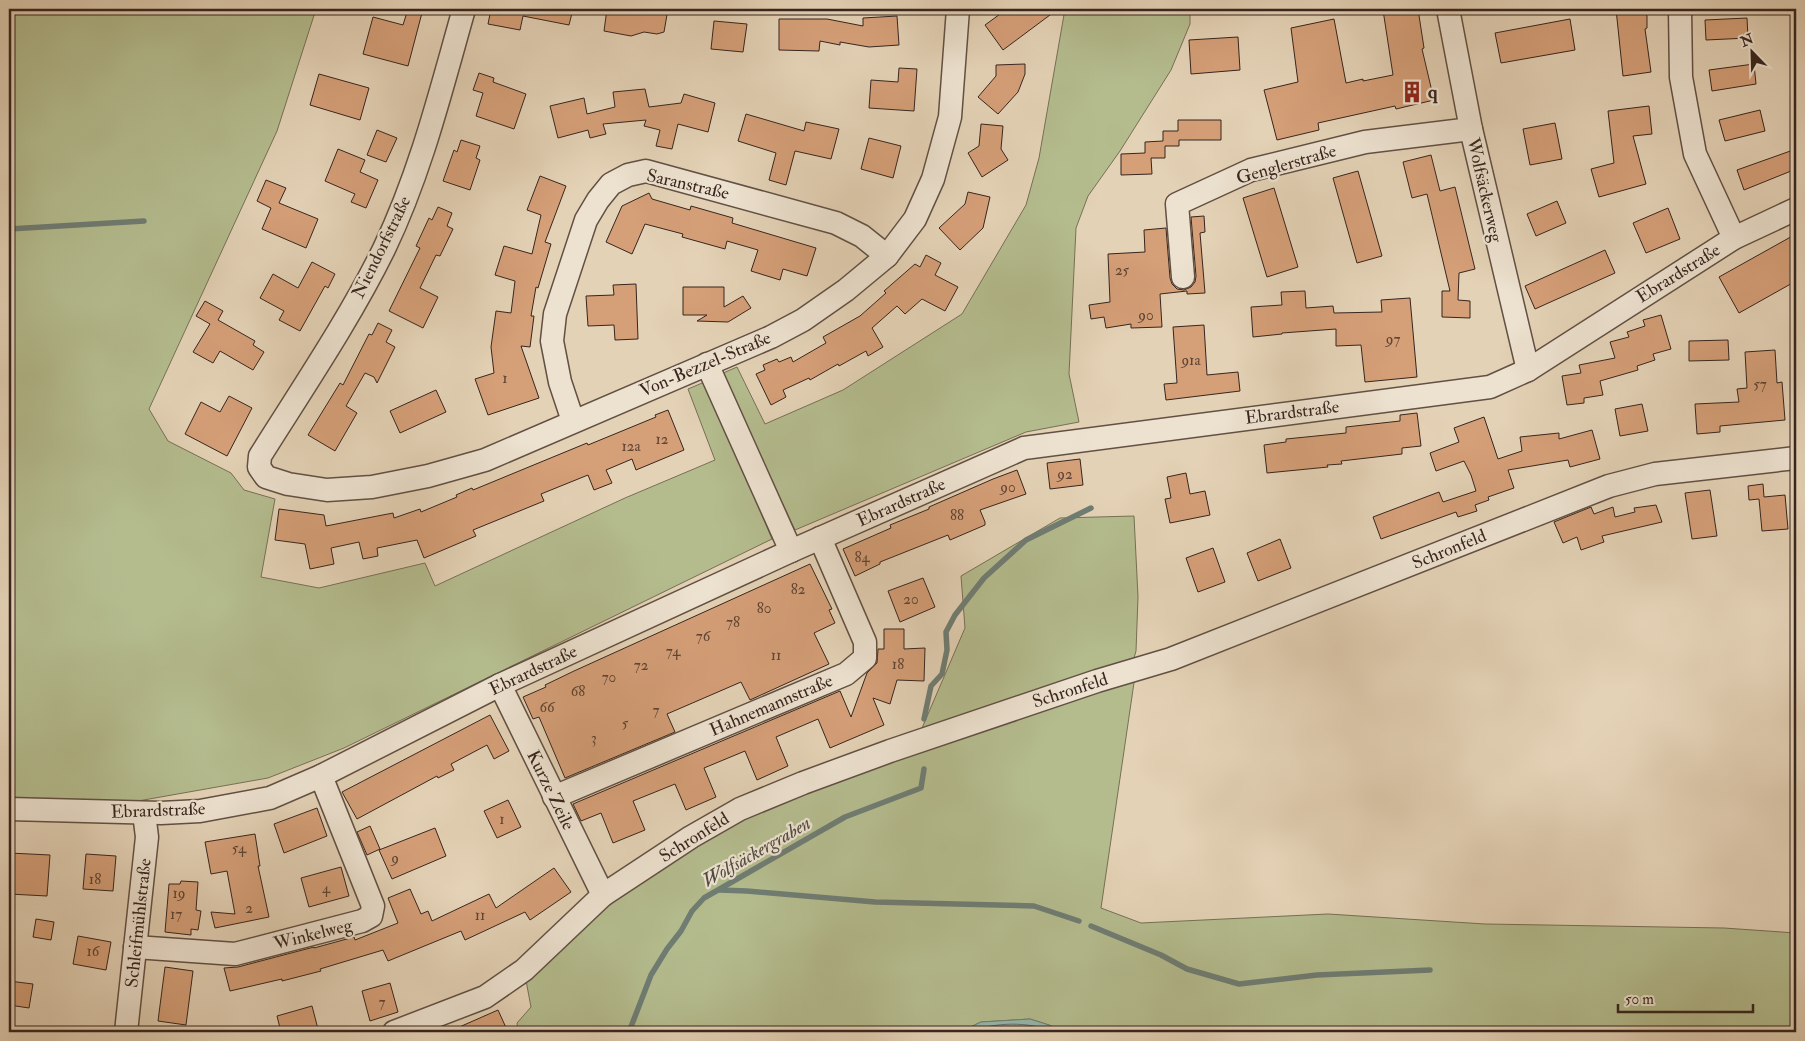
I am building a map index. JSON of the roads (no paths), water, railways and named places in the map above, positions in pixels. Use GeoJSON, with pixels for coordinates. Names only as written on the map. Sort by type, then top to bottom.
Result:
{"type":"FeatureCollection","features":[{"type":"Feature","properties":{"kind":"street","name":"Niendorfstraße"},"geometry":{"type":"LineString","coordinates":[[259,467],[260,456],[351,309],[384,249],[409,190],[430,128],[464,9]]}},
{"type":"Feature","properties":{"kind":"street","name":"Von-Bezzel-Straße"},"geometry":{"type":"LineString","coordinates":[[259,467],[266,477],[288,484],[327,490],[372,487],[428,476],[484,460],[771,336],[803,320],[846,290],[887,256],[915,219],[933,179],[950,117],[958,9]]}},
{"type":"Feature","properties":{"kind":"street","name":"Wolfsäckerweg"},"geometry":{"type":"LineString","coordinates":[[1448,9],[1471,129],[1528,370]]}},
{"type":"Feature","properties":{"kind":"street"},"geometry":{"type":"LineString","coordinates":[[1680,9],[1681,77],[1695,154],[1734,238]]}},
{"type":"Feature","properties":{"kind":"street","name":"Genglerstraße"},"geometry":{"type":"LineString","coordinates":[[1183,277],[1177,204],[1251,170],[1365,142],[1471,129]]}},
{"type":"Feature","properties":{"kind":"street","name":"Saranstraße"},"geometry":{"type":"LineString","coordinates":[[573,421],[560,382],[552,340],[555,314],[586,220],[598,200],[611,184],[628,175],[646,171],[836,223],[862,236],[887,256]]}},
{"type":"Feature","properties":{"kind":"street","name":"Ebrardstraße"},"geometry":{"type":"LineString","coordinates":[[9,809],[144,813],[200,811],[270,798],[322,776],[500,685],[791,550],[1024,448],[1490,387],[1528,370],[1734,238],[1796,209]]}},
{"type":"Feature","properties":{"kind":"street"},"geometry":{"type":"LineString","coordinates":[[707,364],[791,550]]}},
{"type":"Feature","properties":{"kind":"street","name":"Schronfeld"},"geometry":{"type":"LineString","coordinates":[[394,1032],[485,997],[524,970],[603,895],[691,837],[740,809],[802,783],[1088,684],[1171,659],[1609,486],[1654,474],[1796,458]]}},
{"type":"Feature","properties":{"kind":"street","name":"Hahnemannstraße"},"geometry":{"type":"LineString","coordinates":[[554,797],[846,674],[866,658],[865,642],[820,538]]}},
{"type":"Feature","properties":{"kind":"street","name":"Kurze Zeile"},"geometry":{"type":"LineString","coordinates":[[500,685],[603,895]]}},
{"type":"Feature","properties":{"kind":"street","name":"Winkelweg"},"geometry":{"type":"LineString","coordinates":[[135,947],[235,954],[362,921],[371,916],[373,906],[322,776]]}},
{"type":"Feature","properties":{"kind":"street","name":"Schleifmühlstraße"},"geometry":{"type":"LineString","coordinates":[[126,1032],[147,837],[144,813]]}},
{"type":"Feature","properties":{"kind":"water"},"geometry":{"type":"Polygon","coordinates":[[[1030,1019],[1064,1032],[960,1032],[981,1022],[1030,1019]]]}},
{"type":"Feature","properties":{"kind":"waterway"},"geometry":{"type":"LineString","coordinates":[[9,229],[144,221]]}},
{"type":"Feature","properties":{"kind":"waterway","name":"Wolfsäckergraben"},"geometry":{"type":"LineString","coordinates":[[924,719],[931,686],[942,674],[947,650],[946,632],[955,615],[984,578],[1026,540],[1091,508]]}},
{"type":"Feature","properties":{"kind":"waterway","name":"Wolfsäckergraben"},"geometry":{"type":"LineString","coordinates":[[629,1032],[651,975],[681,931],[692,911],[704,898],[845,817],[921,788],[924,769]]}},
{"type":"Feature","properties":{"kind":"waterway"},"geometry":{"type":"LineString","coordinates":[[720,890],[875,902],[1034,906],[1079,921]]}},
{"type":"Feature","properties":{"kind":"waterway"},"geometry":{"type":"LineString","coordinates":[[1091,926],[1161,955],[1187,969],[1239,984],[1317,975],[1430,970]]}},
{"type":"Feature","properties":{"kind":"place","name":"q"},"geometry":{"type":"Point","coordinates":[1412,92]}}]}
